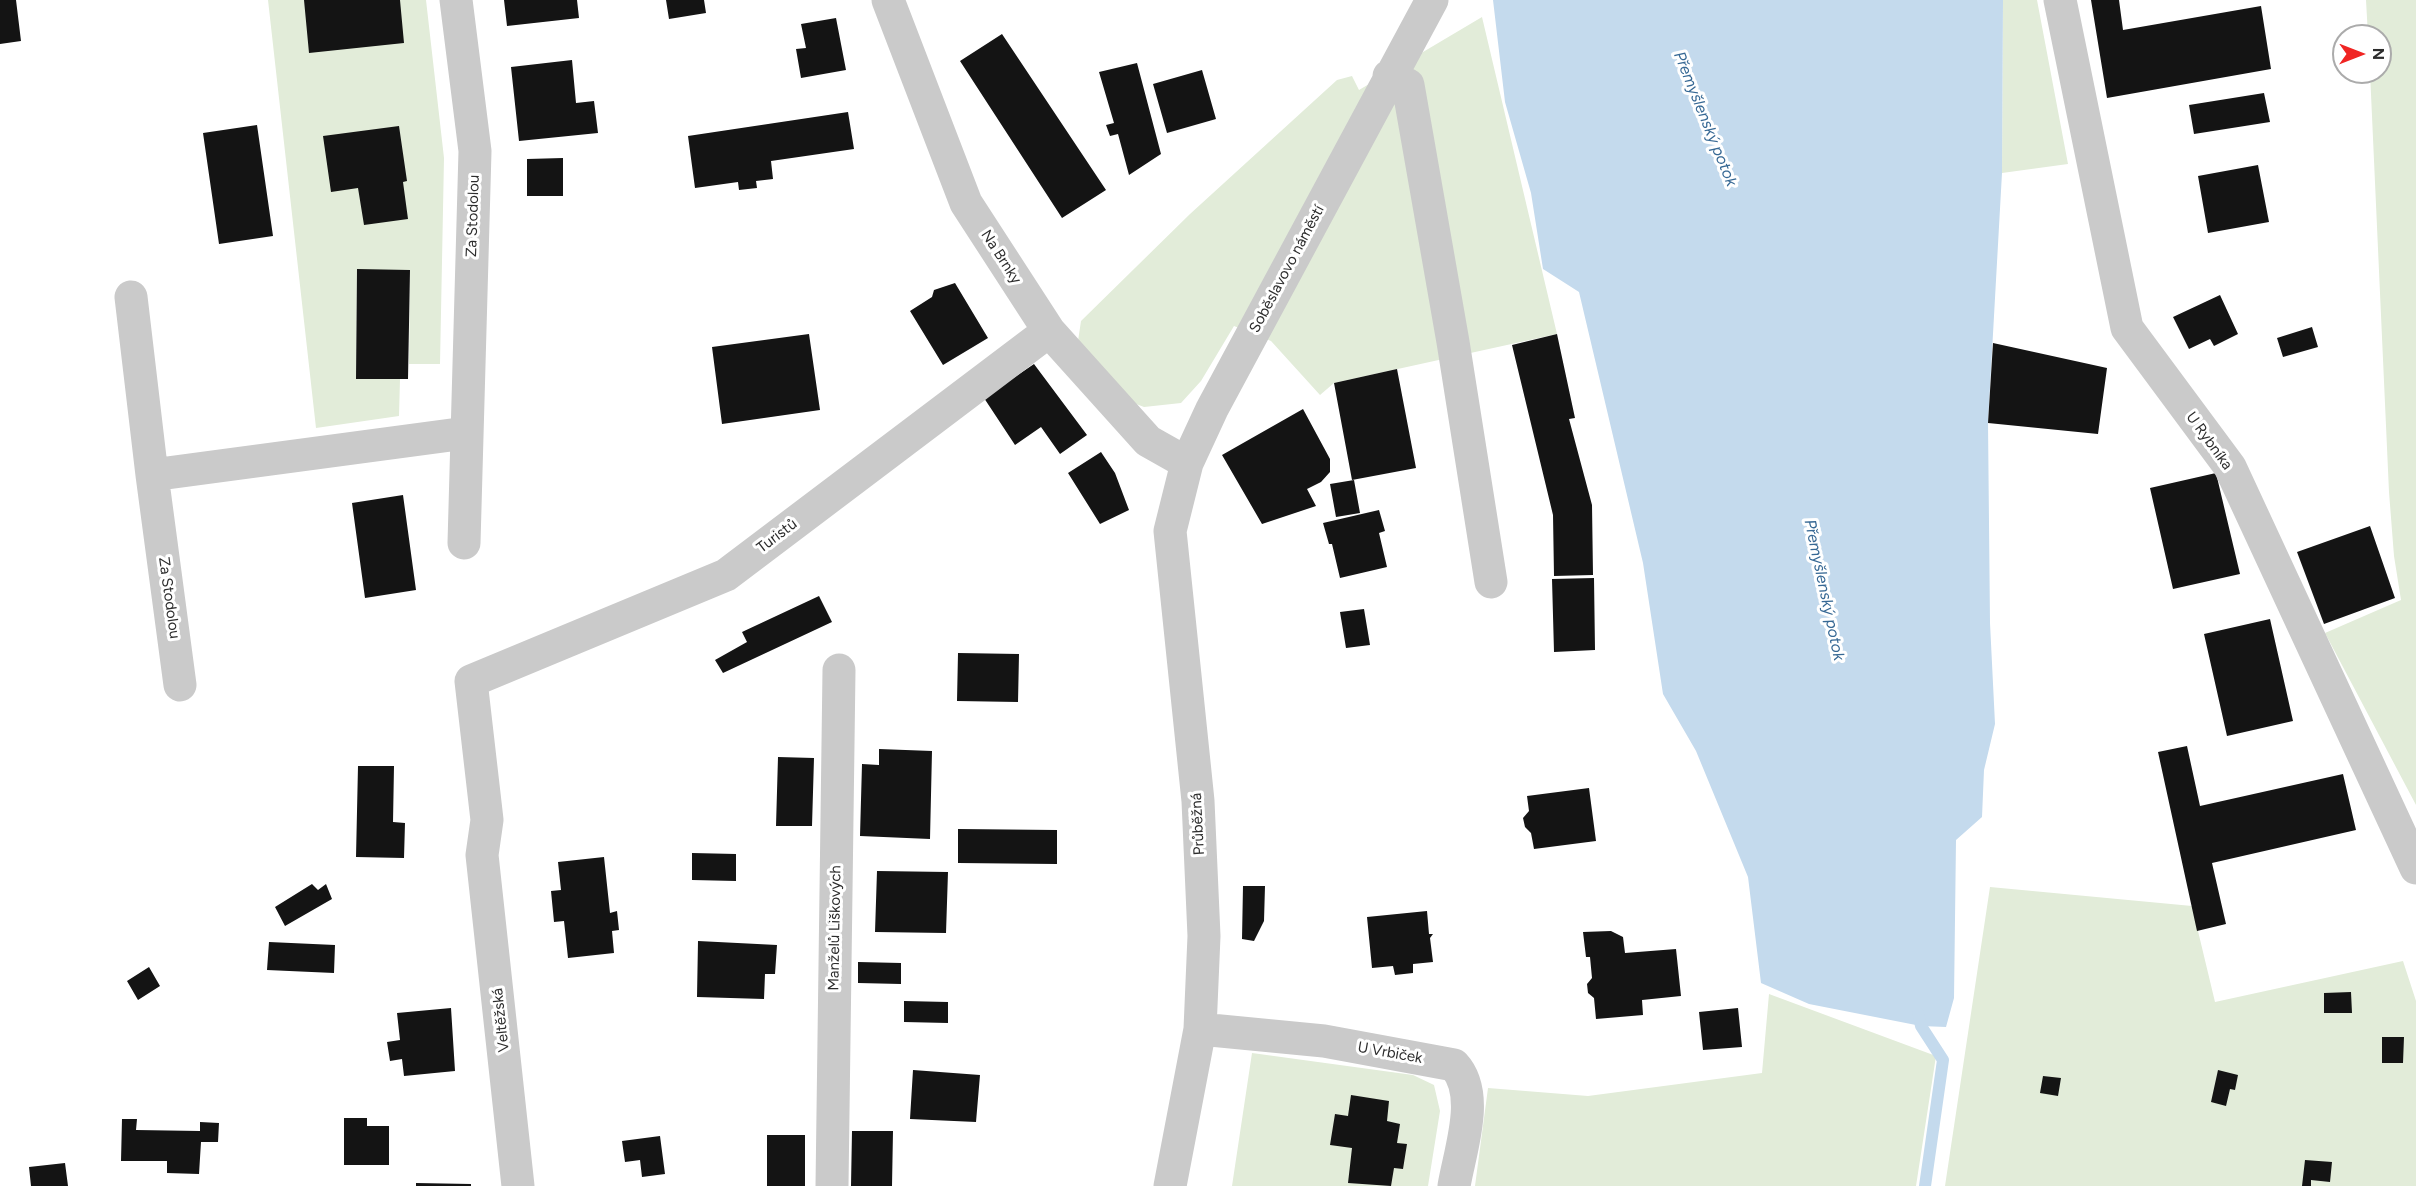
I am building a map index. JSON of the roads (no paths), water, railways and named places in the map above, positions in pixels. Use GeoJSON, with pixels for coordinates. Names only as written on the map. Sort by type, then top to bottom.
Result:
{"type":"FeatureCollection","features":[{"type":"Feature","properties":{"kind":"street","name":"Za Stodolou"},"geometry":{"type":"LineString","coordinates":[[456,0],[475,151],[464,543]]}},
{"type":"Feature","properties":{"kind":"street","name":"Na Brnky"},"geometry":{"type":"LineString","coordinates":[[888,0],[966,203],[1049,331],[1148,441],[1187,463]]}},
{"type":"Feature","properties":{"kind":"street","name":"Soběslavovo náměstí"},"geometry":{"type":"LineString","coordinates":[[1187,463],[1212,409],[1389,76],[1432,0]]}},
{"type":"Feature","properties":{"kind":"street","name":"U Rybníka"},"geometry":{"type":"LineString","coordinates":[[2060,0],[2127,328],[2230,467],[2416,868]]}},
{"type":"Feature","properties":{"kind":"street"},"geometry":{"type":"LineString","coordinates":[[1389,76],[1408,85],[1453,342],[1491,582]]}},
{"type":"Feature","properties":{"kind":"street","name":"Za Stodolou"},"geometry":{"type":"LineString","coordinates":[[131,297],[180,686]]}},
{"type":"Feature","properties":{"kind":"street","name":"Turistů"},"geometry":{"type":"LineString","coordinates":[[471,681],[726,575],[1049,331]]}},
{"type":"Feature","properties":{"kind":"street"},"geometry":{"type":"LineString","coordinates":[[152,475],[466,433]]}},
{"type":"Feature","properties":{"kind":"street","name":"Průběžná"},"geometry":{"type":"LineString","coordinates":[[1170,1186],[1200,1029],[1204,936],[1198,801],[1170,531],[1187,463]]}},
{"type":"Feature","properties":{"kind":"street","name":"Manželů Liškových"},"geometry":{"type":"LineString","coordinates":[[832,1186],[839,670]]}},
{"type":"Feature","properties":{"kind":"street","name":"Veltěžská"},"geometry":{"type":"LineString","coordinates":[[471,681],[487,820],[482,855],[518,1186]]}},
{"type":"Feature","properties":{"kind":"street","name":"U Vrbiček"},"geometry":{"type":"LineString","coordinates":[[1200,1029],[1324,1041],[1454,1065],[1463,1075],[1468,1105],[1454,1186]]}},
{"type":"Feature","properties":{"kind":"water"},"geometry":{"type":"Polygon","coordinates":[[[1493,0],[2003,0],[2002,173],[1988,423],[1990,623],[1995,724],[1984,770],[1982,817],[1956,840],[1954,998],[1946,1027],[1921,1026],[1809,1004],[1761,983],[1748,877],[1696,751],[1663,694],[1643,563],[1579,292],[1543,269],[1531,193],[1505,102],[1493,0]]]}},
{"type":"Feature","properties":{"kind":"waterway","name":"Přemyšlenský potok"},"geometry":{"type":"LineString","coordinates":[[1918,1013],[1921,1026],[1943,1060],[1925,1186]]}}]}
